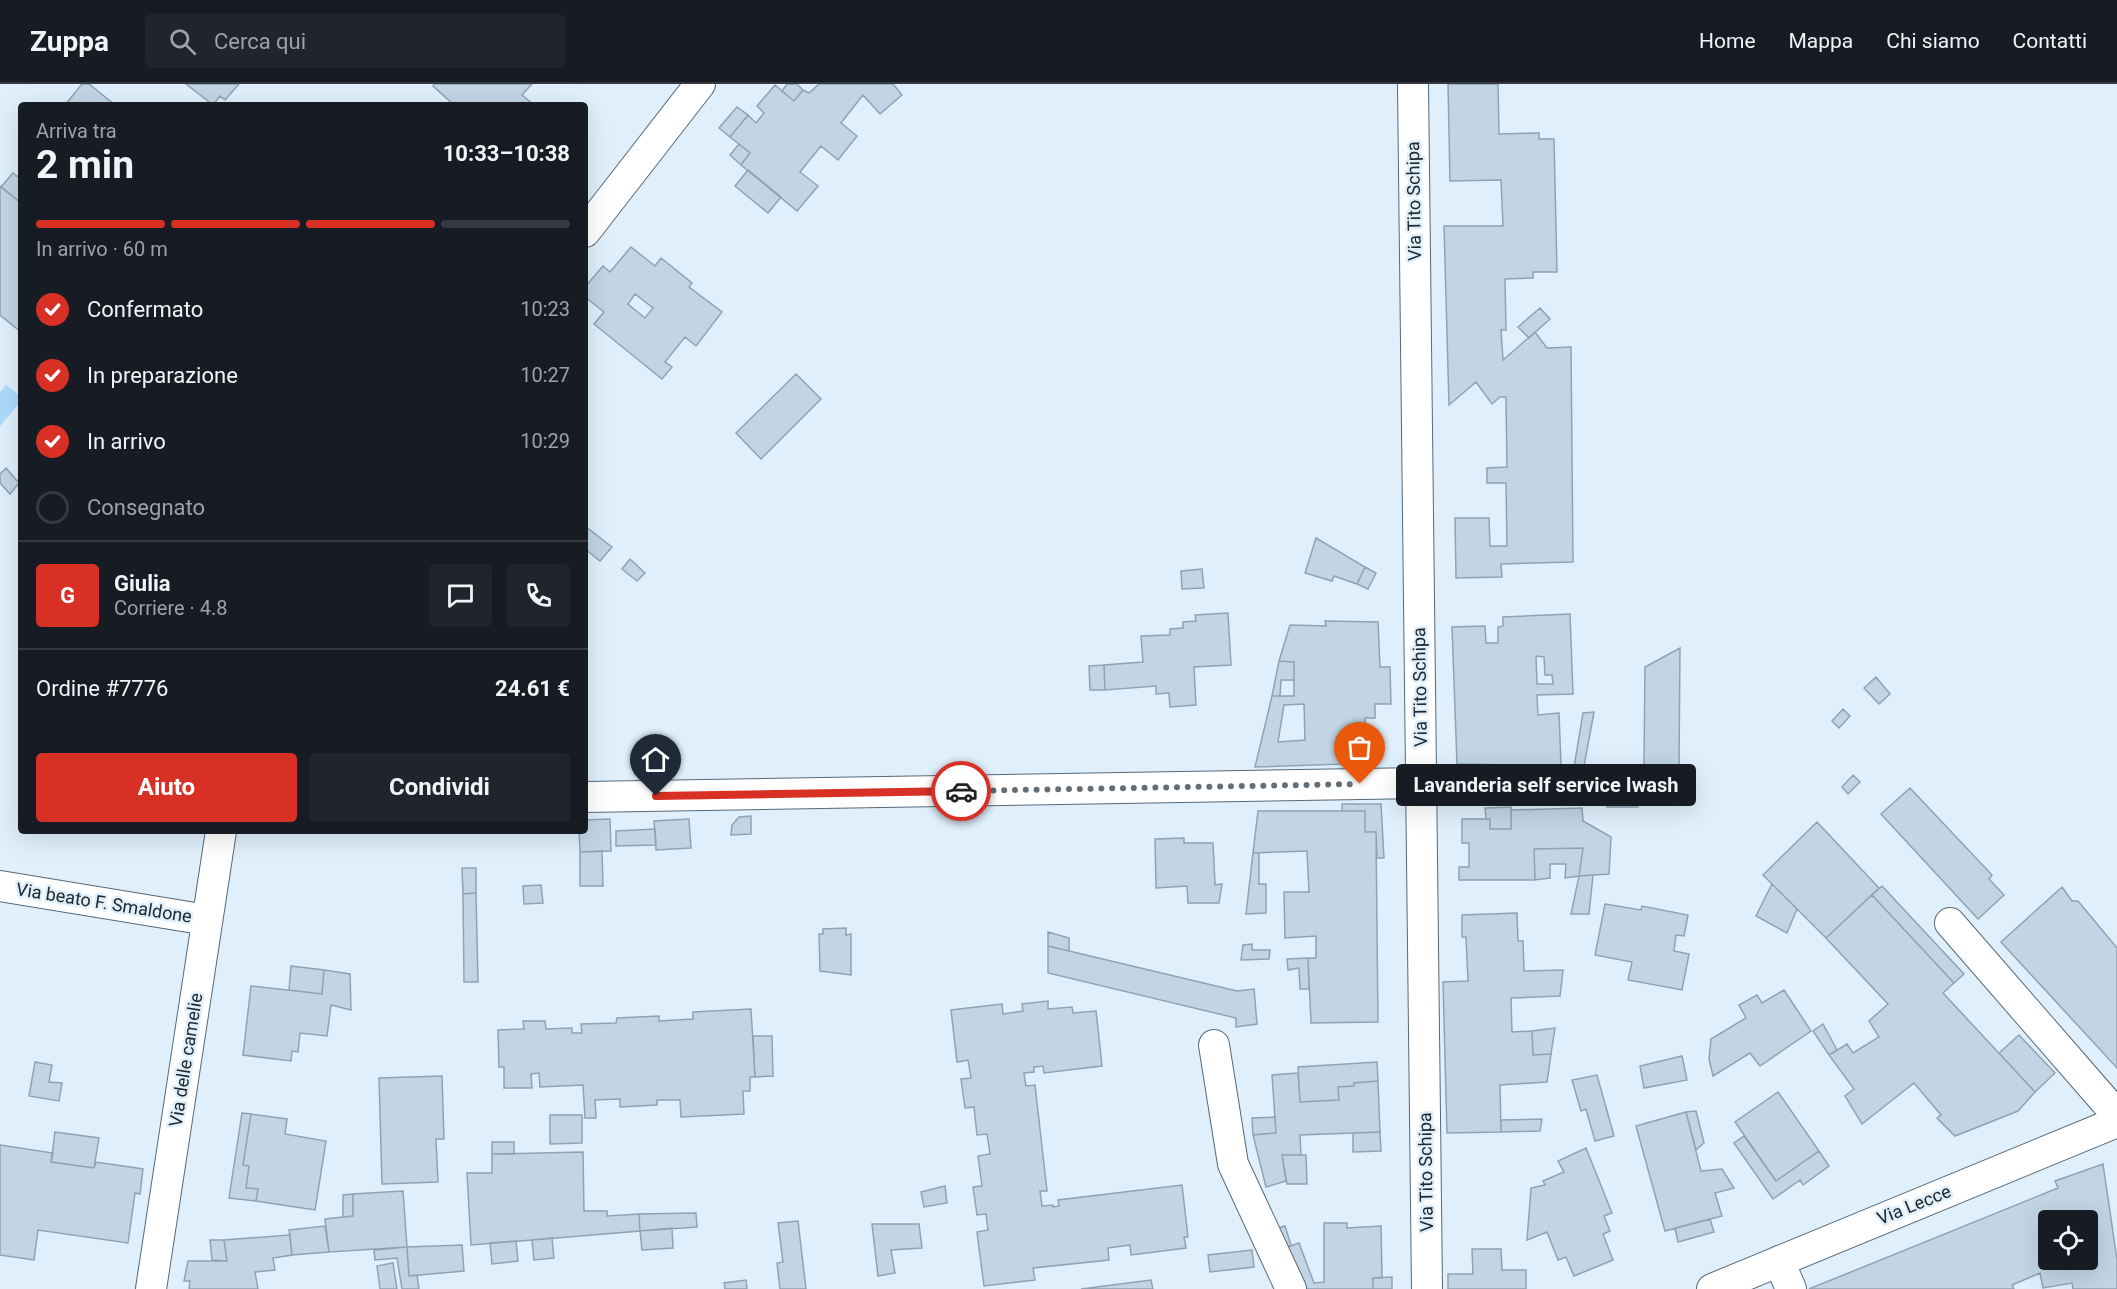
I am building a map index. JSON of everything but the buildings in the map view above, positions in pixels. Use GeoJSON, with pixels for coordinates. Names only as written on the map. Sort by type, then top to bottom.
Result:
{"type":"FeatureCollection","features":[{"type":"Feature","properties":{"kind":"street"},"geometry":{"type":"LineString","coordinates":[[588,228],[700,84]]}},
{"type":"Feature","properties":{"kind":"street","name":"Via Tito Schipa"},"geometry":{"type":"LineString","coordinates":[[1413,84],[1427,1289]]}},
{"type":"Feature","properties":{"kind":"street"},"geometry":{"type":"LineString","coordinates":[[588,797],[1421,783],[1588,785]]}},
{"type":"Feature","properties":{"kind":"street","name":"Via delle camelie"},"geometry":{"type":"LineString","coordinates":[[152,1289],[221,834]]}},
{"type":"Feature","properties":{"kind":"street","name":"Via beato F. Smaldone"},"geometry":{"type":"LineString","coordinates":[[0,886],[207,920]]}},
{"type":"Feature","properties":{"kind":"street"},"geometry":{"type":"LineString","coordinates":[[1950,923],[2117,1115]]}},
{"type":"Feature","properties":{"kind":"street"},"geometry":{"type":"LineString","coordinates":[[1214,1045],[1233,1164],[1291,1289]]}},
{"type":"Feature","properties":{"kind":"street","name":"Via Lecce"},"geometry":{"type":"LineString","coordinates":[[1712,1289],[2117,1122]]}},
{"type":"Feature","properties":{"kind":"street"},"geometry":{"type":"LineString","coordinates":[[1779,1261],[1791,1289]]}},
{"type":"Feature","properties":{"kind":"water"},"geometry":{"type":"Polygon","coordinates":[[[6,385],[18,395],[18,405],[0,426],[0,392],[6,385]]]}},
{"type":"Feature","properties":{"kind":"way so far"},"geometry":{"type":"LineString","coordinates":[[961,791],[1360,784]]}},
{"type":"Feature","properties":{"kind":"place","name":"Lavanderia self service Iwash"},"geometry":{"type":"Point","coordinates":[1360,784]}},
{"type":"Feature","properties":{"kind":"route"},"geometry":{"type":"LineString","coordinates":[[656,796],[961,791]]}}]}
